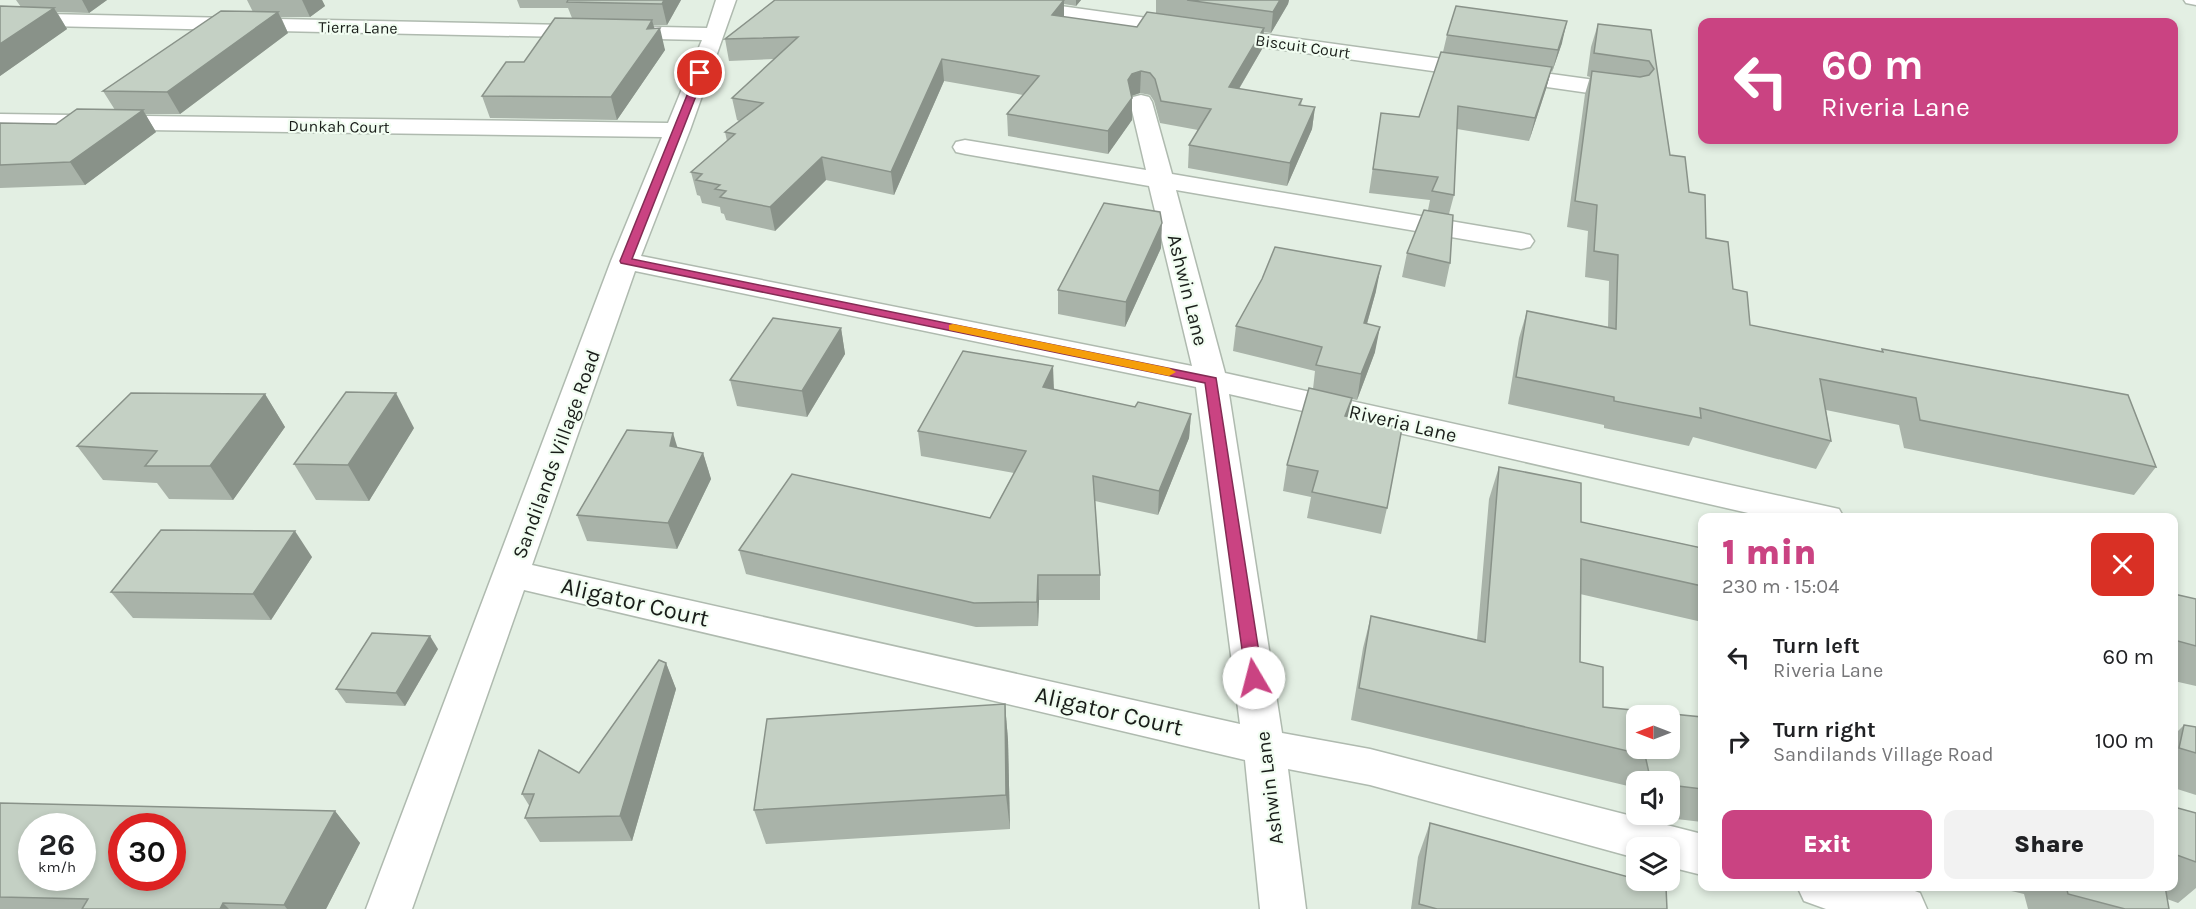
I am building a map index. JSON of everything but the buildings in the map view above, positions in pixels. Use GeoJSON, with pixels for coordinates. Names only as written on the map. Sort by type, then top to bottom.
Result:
{"type":"FeatureCollection","features":[{"type":"Feature","properties":{"kind":"street","name":"Sandilands Village Road"},"geometry":{"type":"LineString","coordinates":[[389,909],[625,261],[678,130],[726,0]]}},
{"type":"Feature","properties":{"kind":"street","name":"Biscuit Court"},"geometry":{"type":"LineString","coordinates":[[974,0],[1633,92]]}},
{"type":"Feature","properties":{"kind":"street","name":"Tierra Lane"},"geometry":{"type":"LineString","coordinates":[[0,19],[715,34]]}},
{"type":"Feature","properties":{"kind":"street","name":"Ashwin Lane"},"geometry":{"type":"LineString","coordinates":[[1141,102],[1211,380],[1264,747],[1283,909]]}},
{"type":"Feature","properties":{"kind":"street","name":"Dunkah Court"},"geometry":{"type":"LineString","coordinates":[[0,121],[678,130]]}},
{"type":"Feature","properties":{"kind":"street"},"geometry":{"type":"LineString","coordinates":[[965,147],[1521,241]]}},
{"type":"Feature","properties":{"kind":"street","name":"Riveria Lane"},"geometry":{"type":"LineString","coordinates":[[625,261],[1211,380],[1805,513]]}},
{"type":"Feature","properties":{"kind":"street","name":"Aligator Court"},"geometry":{"type":"LineString","coordinates":[[513,573],[1264,747],[1370,767],[1698,854]]}},
{"type":"Feature","properties":{"kind":"street"},"geometry":{"type":"LineString","coordinates":[[1838,891],[1904,909]]}},
{"type":"Feature","properties":{"kind":"lane"},"geometry":{"type":"LineString","coordinates":[[2191,0],[2196,1]]}},
{"type":"Feature","properties":{"kind":"slow traffic"},"geometry":{"type":"LineString","coordinates":[[953,328],[1169,372]]}},
{"type":"Feature","properties":{"kind":"route"},"geometry":{"type":"LineString","coordinates":[[700,73],[625,261],[1211,380],[1254,678]]}}]}
